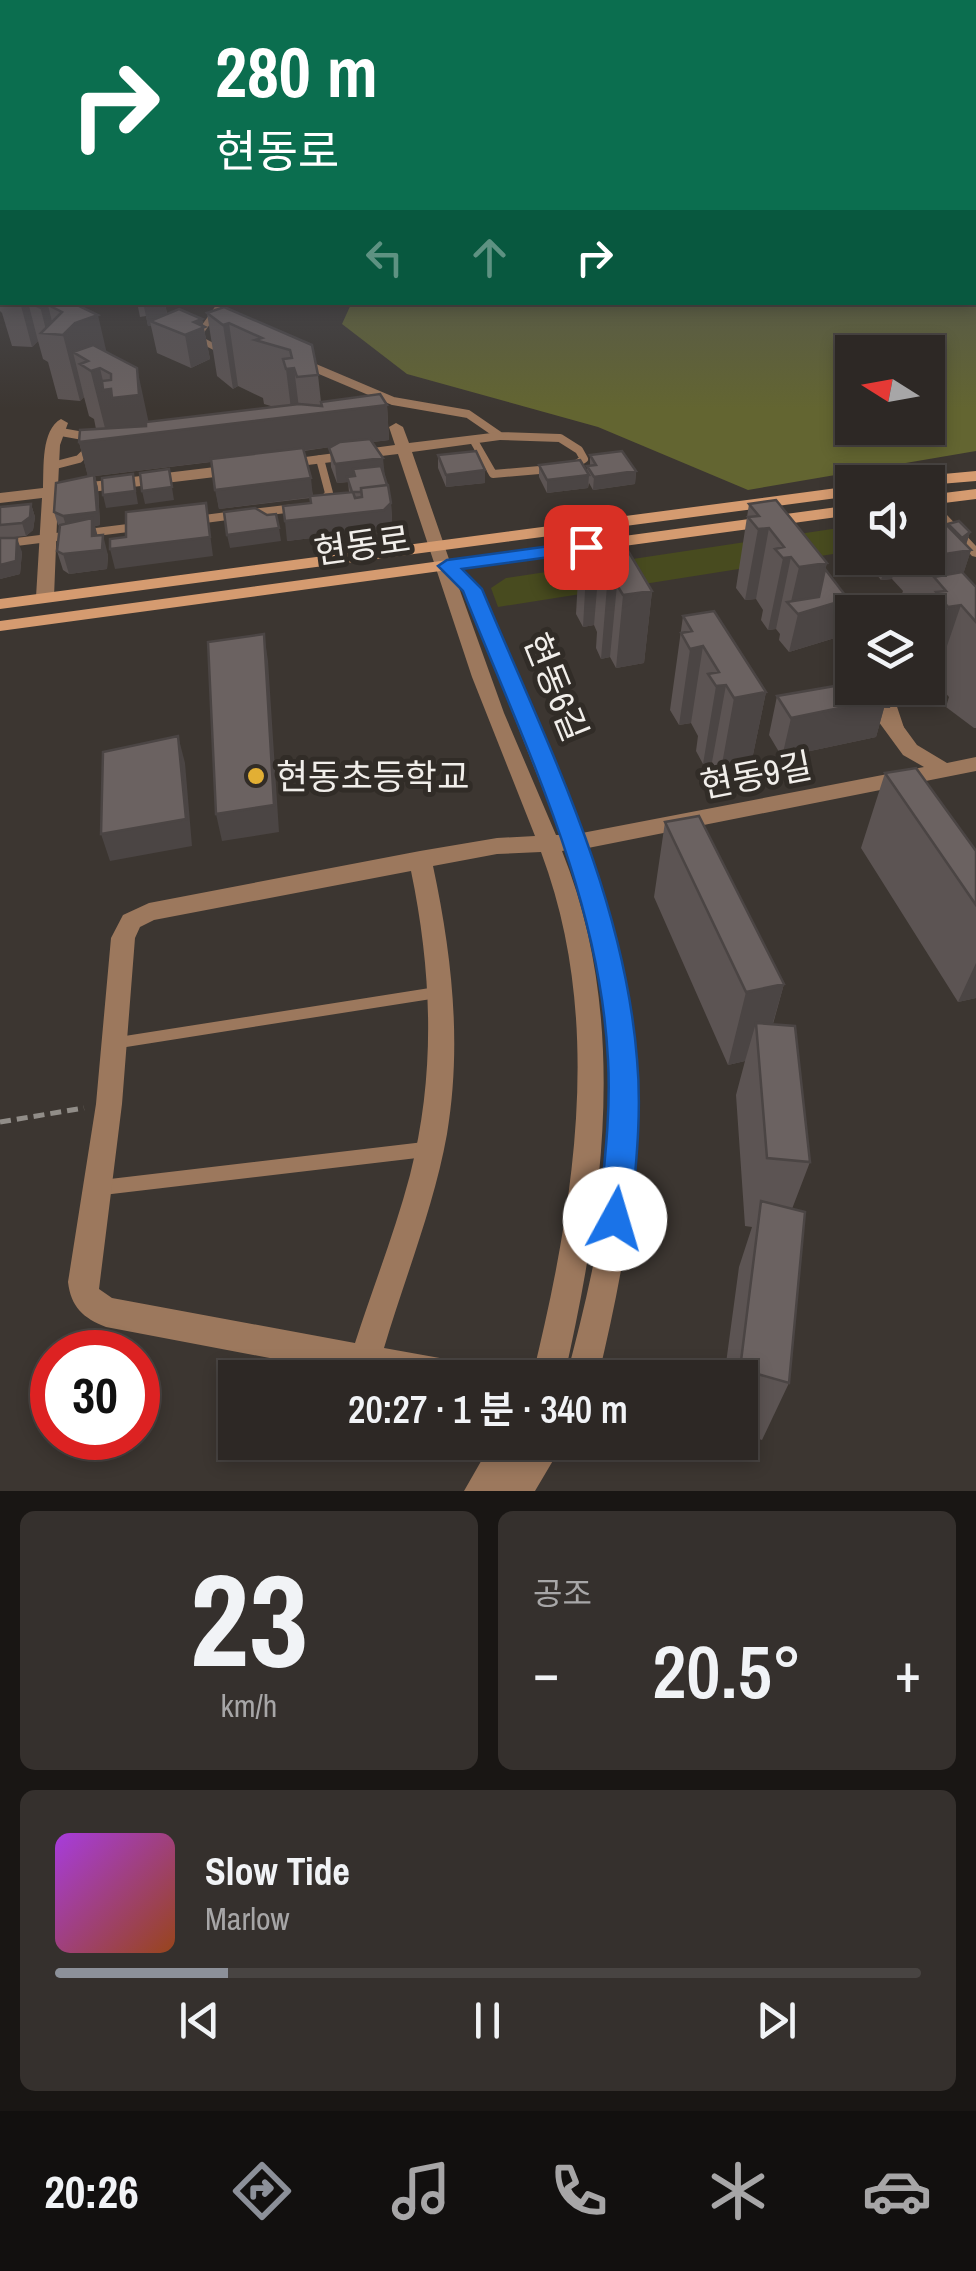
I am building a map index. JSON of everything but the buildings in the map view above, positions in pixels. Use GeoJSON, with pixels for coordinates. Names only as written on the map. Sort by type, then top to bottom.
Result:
{"type":"FeatureCollection","features":[{"type":"Feature","properties":{"kind":"main road"},"geometry":{"type":"LineString","coordinates":[[945,479],[976,476]]}},
{"type":"Feature","properties":{"kind":"main road","name":"현동로"},"geometry":{"type":"LineString","coordinates":[[0,604],[835,492]]}},
{"type":"Feature","properties":{"kind":"main road"},"geometry":{"type":"LineString","coordinates":[[945,498],[976,494]]}},
{"type":"Feature","properties":{"kind":"main road","name":"현동로"},"geometry":{"type":"LineString","coordinates":[[0,626],[835,512]]}},
{"type":"Feature","properties":{"kind":"street"},"geometry":{"type":"LineString","coordinates":[[396,427],[447,566]]}},
{"type":"Feature","properties":{"kind":"street"},"geometry":{"type":"LineString","coordinates":[[45,598],[53,445],[60,428]]}},
{"type":"Feature","properties":{"kind":"street"},"geometry":{"type":"LineString","coordinates":[[0,498],[500,436]]}},
{"type":"Feature","properties":{"kind":"street"},"geometry":{"type":"LineString","coordinates":[[945,519],[976,554]]}},
{"type":"Feature","properties":{"kind":"street","name":"현동6길"},"geometry":{"type":"LineString","coordinates":[[447,566],[450,593],[472,656],[561,842],[606,948],[622,1056],[625,1116],[610,1253],[586,1360]]}},
{"type":"Feature","properties":{"kind":"street","name":"현동6길"},"geometry":{"type":"LineString","coordinates":[[447,566],[472,589],[561,842],[582,954],[591,1058],[584,1197],[571,1282],[552,1360]]}},
{"type":"Feature","properties":{"kind":"street"},"geometry":{"type":"LineString","coordinates":[[875,714],[910,750],[944,770]]}},
{"type":"Feature","properties":{"kind":"street","name":"현동9길"},"geometry":{"type":"LineString","coordinates":[[366,1356],[93,1306],[85,1296],[82,1282],[109,1104],[123,938],[139,915],[420,859],[561,842],[976,764]]}},
{"type":"Feature","properties":{"kind":"street"},"geometry":{"type":"LineString","coordinates":[[383,1360],[366,1356],[430,1149],[441,1078],[444,992],[420,859]]}},
{"type":"Feature","properties":{"kind":"street"},"geometry":{"type":"LineString","coordinates":[[481,1491],[500,1460]]}},
{"type":"Feature","properties":{"kind":"street"},"geometry":{"type":"LineString","coordinates":[[515,1491],[536,1460]]}},
{"type":"Feature","properties":{"kind":"lane"},"geometry":{"type":"LineString","coordinates":[[220,305],[200,333],[210,346],[236,354]]}},
{"type":"Feature","properties":{"kind":"lane"},"geometry":{"type":"LineString","coordinates":[[301,363],[406,406],[452,409],[476,416],[500,436],[536,434],[571,443],[581,451],[584,462],[493,474],[474,440]]}},
{"type":"Feature","properties":{"kind":"lane"},"geometry":{"type":"LineString","coordinates":[[52,466],[80,458],[92,447],[90,436],[60,428]]}},
{"type":"Feature","properties":{"kind":"lane"},"geometry":{"type":"LineString","coordinates":[[316,505],[328,500],[320,460]]}},
{"type":"Feature","properties":{"kind":"lane"},"geometry":{"type":"LineString","coordinates":[[188,521],[298,507]]}},
{"type":"Feature","properties":{"kind":"lane"},"geometry":{"type":"LineString","coordinates":[[0,544],[156,525]]}},
{"type":"Feature","properties":{"kind":"lane"},"geometry":{"type":"LineString","coordinates":[[895,705],[902,739]]}},
{"type":"Feature","properties":{"kind":"lane"},"geometry":{"type":"LineString","coordinates":[[115,1043],[444,992]]}},
{"type":"Feature","properties":{"kind":"lane"},"geometry":{"type":"LineString","coordinates":[[97,1188],[430,1149]]}},
{"type":"Feature","properties":{"kind":"path"},"geometry":{"type":"LineString","coordinates":[[0,1122],[109,1104]]}},
{"type":"Feature","properties":{"kind":"green space"},"geometry":{"type":"Polygon","coordinates":[[[351,305],[976,305],[976,451],[894,465],[835,465],[835,475],[748,490],[598,427],[407,374],[342,324],[351,305]]]}},
{"type":"Feature","properties":{"kind":"green space"},"geometry":{"type":"Polygon","coordinates":[[[835,529],[835,554],[498,607],[491,588],[506,578],[835,529]]]}},
{"type":"Feature","properties":{"kind":"place","name":"현동초등학교"},"geometry":{"type":"Point","coordinates":[256,776]}},
{"type":"Feature","properties":{"kind":"route"},"geometry":{"type":"LineString","coordinates":[[586,547],[447,566],[472,589],[551,778],[591,891],[606,948],[616,1002],[625,1116],[615,1219]]}}]}
